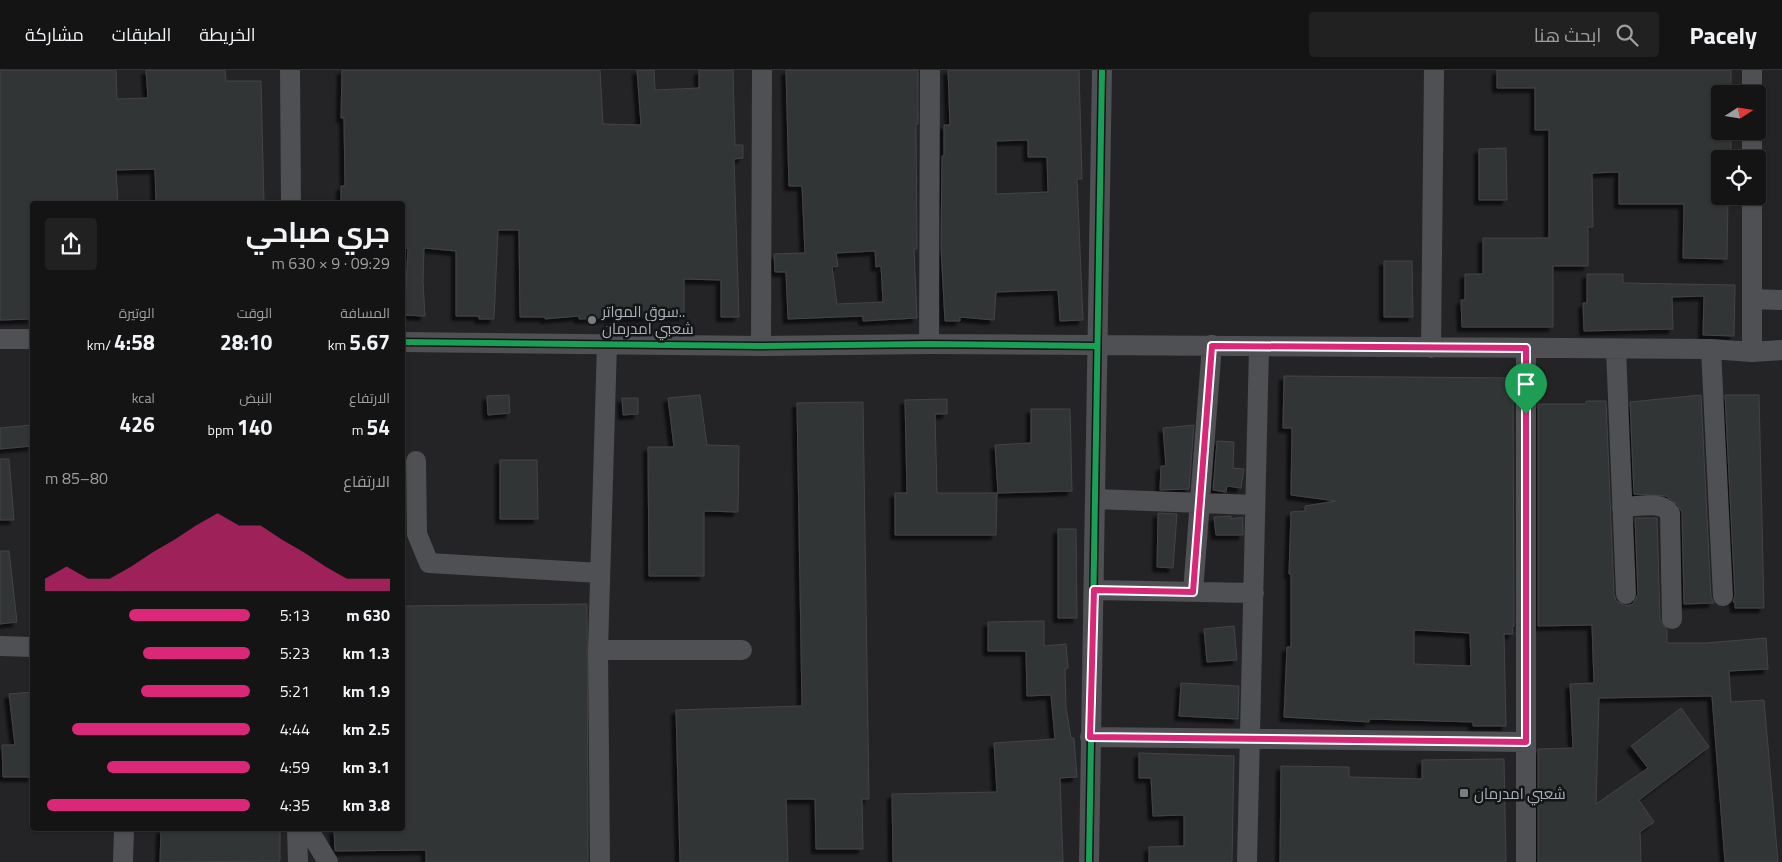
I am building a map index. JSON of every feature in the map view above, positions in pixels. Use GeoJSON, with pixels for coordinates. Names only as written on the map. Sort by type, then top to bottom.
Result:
{"type":"FeatureCollection","features":[{"type":"Feature","properties":{"kind":"street"},"geometry":{"type":"LineString","coordinates":[[290,70],[291,201]]}},
{"type":"Feature","properties":{"kind":"street"},"geometry":{"type":"LineString","coordinates":[[761,346],[762,70]]}},
{"type":"Feature","properties":{"kind":"street"},"geometry":{"type":"LineString","coordinates":[[929,344],[930,70]]}},
{"type":"Feature","properties":{"kind":"street"},"geometry":{"type":"LineString","coordinates":[[1089,862],[1102,70]]}},
{"type":"Feature","properties":{"kind":"street"},"geometry":{"type":"LineString","coordinates":[[1431,348],[1434,70]]}},
{"type":"Feature","properties":{"kind":"street"},"geometry":{"type":"LineString","coordinates":[[1752,70],[1752,85]]}},
{"type":"Feature","properties":{"kind":"street"},"geometry":{"type":"LineString","coordinates":[[1752,205],[1752,352]]}},
{"type":"Feature","properties":{"kind":"street"},"geometry":{"type":"LineString","coordinates":[[1752,299],[1782,300]]}},
{"type":"Feature","properties":{"kind":"street"},"geometry":{"type":"LineString","coordinates":[[0,339],[30,340]]}},
{"type":"Feature","properties":{"kind":"street"},"geometry":{"type":"LineString","coordinates":[[405,342],[761,346],[929,344],[1526,348],[1752,352],[1782,350]]}},
{"type":"Feature","properties":{"kind":"street"},"geometry":{"type":"LineString","coordinates":[[600,862],[598,650],[607,343]]}},
{"type":"Feature","properties":{"kind":"street"},"geometry":{"type":"LineString","coordinates":[[1193,592],[1212,346]]}},
{"type":"Feature","properties":{"kind":"street"},"geometry":{"type":"LineString","coordinates":[[1247,862],[1258,347]]}},
{"type":"Feature","properties":{"kind":"street"},"geometry":{"type":"LineString","coordinates":[[1526,348],[1526,862]]}},
{"type":"Feature","properties":{"kind":"street"},"geometry":{"type":"LineString","coordinates":[[1616,349],[1626,594]]}},
{"type":"Feature","properties":{"kind":"street"},"geometry":{"type":"LineString","coordinates":[[1711,350],[1723,596]]}},
{"type":"Feature","properties":{"kind":"street"},"geometry":{"type":"LineString","coordinates":[[416,461],[417,534],[429,563],[600,573]]}},
{"type":"Feature","properties":{"kind":"street"},"geometry":{"type":"LineString","coordinates":[[1096,499],[1255,505]]}},
{"type":"Feature","properties":{"kind":"street"},"geometry":{"type":"LineString","coordinates":[[1622,507],[1660,506],[1666,508],[1670,513],[1672,619]]}},
{"type":"Feature","properties":{"kind":"street"},"geometry":{"type":"LineString","coordinates":[[1094,590],[1254,593]]}},
{"type":"Feature","properties":{"kind":"street"},"geometry":{"type":"LineString","coordinates":[[0,646],[30,647]]}},
{"type":"Feature","properties":{"kind":"street"},"geometry":{"type":"LineString","coordinates":[[598,650],[742,650]]}},
{"type":"Feature","properties":{"kind":"street"},"geometry":{"type":"LineString","coordinates":[[1090,737],[1526,742]]}},
{"type":"Feature","properties":{"kind":"street"},"geometry":{"type":"LineString","coordinates":[[123,862],[124,831]]}},
{"type":"Feature","properties":{"kind":"street"},"geometry":{"type":"LineString","coordinates":[[297,831],[298,862]]}},
{"type":"Feature","properties":{"kind":"street"},"geometry":{"type":"LineString","coordinates":[[309,831],[328,862]]}},
{"type":"Feature","properties":{"kind":"shaded area"},"geometry":{"type":"Polygon","coordinates":[[[0,70],[1782,70],[1782,862],[0,862],[0,70]]]}},
{"type":"Feature","properties":{"kind":"building"},"geometry":{"type":"Polygon","coordinates":[[[0,70],[116,70],[117,99],[148,98],[146,70],[225,70],[226,81],[261,81],[264,201],[156,201],[155,169],[116,170],[118,201],[30,201],[30,319],[0,320],[0,70]]]}},
{"type":"Feature","properties":{"kind":"building"},"geometry":{"type":"Polygon","coordinates":[[[342,70],[600,70],[603,124],[641,125],[637,70],[654,70],[655,90],[699,88],[699,70],[733,70],[735,145],[743,145],[743,158],[734,159],[739,317],[721,317],[721,280],[684,279],[684,316],[579,319],[579,316],[545,319],[545,317],[520,317],[519,230],[498,230],[494,319],[479,319],[479,316],[456,316],[456,251],[424,248],[425,316],[405,315],[408,248],[405,248],[405,201],[341,201],[341,186],[345,186],[344,118],[341,118],[342,70]]]}},
{"type":"Feature","properties":{"kind":"building"},"geometry":{"type":"Polygon","coordinates":[[[786,70],[918,70],[918,124],[916,124],[917,249],[914,249],[917,318],[863,321],[863,316],[788,319],[786,272],[775,272],[774,254],[805,253],[802,186],[789,186],[786,70]],[[875,251],[836,253],[838,266],[832,267],[837,304],[883,302],[881,266],[876,267],[875,251]]]}},
{"type":"Feature","properties":{"kind":"building"},"geometry":{"type":"Polygon","coordinates":[[[948,70],[1079,70],[1082,179],[1077,179],[1083,320],[1060,321],[1058,290],[996,292],[994,320],[960,317],[960,321],[945,321],[941,247],[942,156],[944,156],[944,125],[950,125],[948,70]],[[1028,140],[996,141],[996,194],[1048,192],[1047,157],[1028,157],[1028,140]]]}},
{"type":"Feature","properties":{"kind":"building"},"geometry":{"type":"Polygon","coordinates":[[[1497,70],[1731,70],[1731,85],[1711,85],[1711,140],[1731,140],[1731,150],[1711,150],[1711,205],[1728,205],[1727,259],[1683,258],[1684,204],[1619,204],[1619,172],[1592,173],[1593,227],[1588,227],[1588,266],[1553,266],[1553,327],[1462,327],[1461,300],[1465,300],[1465,274],[1483,274],[1483,238],[1549,238],[1549,130],[1535,130],[1535,88],[1497,88],[1497,70]]]}},
{"type":"Feature","properties":{"kind":"building"},"geometry":{"type":"Polygon","coordinates":[[[1506,148],[1507,200],[1479,200],[1479,149],[1506,148]]]}},
{"type":"Feature","properties":{"kind":"building"},"geometry":{"type":"Polygon","coordinates":[[[1384,261],[1412,261],[1413,317],[1384,317],[1384,261]]]}},
{"type":"Feature","properties":{"kind":"building"},"geometry":{"type":"Polygon","coordinates":[[[1587,274],[1623,274],[1623,283],[1735,285],[1734,336],[1703,335],[1704,296],[1672,297],[1673,329],[1584,331],[1583,303],[1587,303],[1587,274]]]}},
{"type":"Feature","properties":{"kind":"building"},"geometry":{"type":"Polygon","coordinates":[[[1284,376],[1513,378],[1514,626],[1512,626],[1513,634],[1504,634],[1506,726],[1473,726],[1473,722],[1369,719],[1369,722],[1284,717],[1287,647],[1291,647],[1291,574],[1289,574],[1291,512],[1305,511],[1305,506],[1336,501],[1291,495],[1292,428],[1283,428],[1284,376]],[[1414,630],[1414,664],[1471,666],[1470,633],[1414,630]]]}},
{"type":"Feature","properties":{"kind":"building"},"geometry":{"type":"Polygon","coordinates":[[[509,395],[510,413],[488,415],[487,396],[509,395]]]}},
{"type":"Feature","properties":{"kind":"building"},"geometry":{"type":"Polygon","coordinates":[[[700,395],[707,445],[739,446],[738,512],[704,511],[704,576],[649,576],[648,447],[674,447],[668,398],[700,395]]]}},
{"type":"Feature","properties":{"kind":"building"},"geometry":{"type":"Polygon","coordinates":[[[1701,395],[1711,597],[1714,603],[1684,604],[1682,512],[1678,505],[1666,496],[1634,494],[1630,402],[1701,395]]]}},
{"type":"Feature","properties":{"kind":"building"},"geometry":{"type":"Polygon","coordinates":[[[1725,395],[1759,395],[1764,608],[1735,608],[1735,602],[1733,602],[1735,595],[1725,395]]]}},
{"type":"Feature","properties":{"kind":"building"},"geometry":{"type":"Polygon","coordinates":[[[622,398],[638,398],[638,414],[623,415],[622,398]]]}},
{"type":"Feature","properties":{"kind":"building"},"geometry":{"type":"Polygon","coordinates":[[[947,399],[947,414],[935,414],[937,493],[997,493],[996,535],[895,535],[895,493],[907,493],[905,400],[947,399]]]}},
{"type":"Feature","properties":{"kind":"building"},"geometry":{"type":"Polygon","coordinates":[[[1586,401],[1606,401],[1614,594],[1616,601],[1627,606],[1633,604],[1638,594],[1635,518],[1657,518],[1660,619],[1667,630],[1667,643],[1705,643],[1766,638],[1768,669],[1729,671],[1731,702],[1764,700],[1778,862],[1725,862],[1712,696],[1599,698],[1596,804],[1648,768],[1631,746],[1681,708],[1709,747],[1639,800],[1654,822],[1640,832],[1641,862],[1538,862],[1538,749],[1573,748],[1570,684],[1594,683],[1592,625],[1538,626],[1538,404],[1586,404],[1586,401]]]}},
{"type":"Feature","properties":{"kind":"building"},"geometry":{"type":"Polygon","coordinates":[[[863,402],[869,799],[862,799],[863,849],[816,849],[815,799],[786,799],[788,862],[680,862],[676,710],[802,706],[797,403],[863,402]]]}},
{"type":"Feature","properties":{"kind":"building"},"geometry":{"type":"Polygon","coordinates":[[[1031,409],[1070,409],[1072,491],[998,493],[995,445],[1031,443],[1031,409]]]}},
{"type":"Feature","properties":{"kind":"building"},"geometry":{"type":"Polygon","coordinates":[[[30,425],[30,446],[0,449],[0,428],[30,425]]]}},
{"type":"Feature","properties":{"kind":"building"},"geometry":{"type":"Polygon","coordinates":[[[1194,425],[1189,489],[1160,490],[1161,466],[1166,466],[1163,428],[1194,425]]]}},
{"type":"Feature","properties":{"kind":"building"},"geometry":{"type":"Polygon","coordinates":[[[1217,441],[1234,442],[1233,468],[1244,469],[1241,488],[1227,486],[1226,492],[1213,490],[1217,441]]]}},
{"type":"Feature","properties":{"kind":"building"},"geometry":{"type":"Polygon","coordinates":[[[0,459],[9,459],[14,520],[0,520],[0,459]]]}},
{"type":"Feature","properties":{"kind":"building"},"geometry":{"type":"Polygon","coordinates":[[[500,460],[537,460],[538,519],[500,519],[500,460]]]}},
{"type":"Feature","properties":{"kind":"building"},"geometry":{"type":"Polygon","coordinates":[[[1158,513],[1177,514],[1173,568],[1157,567],[1158,513]]]}},
{"type":"Feature","properties":{"kind":"building"},"geometry":{"type":"Polygon","coordinates":[[[1231,516],[1231,519],[1243,517],[1243,535],[1216,535],[1214,517],[1231,516]]]}},
{"type":"Feature","properties":{"kind":"building"},"geometry":{"type":"Polygon","coordinates":[[[1058,529],[1076,529],[1077,618],[1058,618],[1058,529]]]}},
{"type":"Feature","properties":{"kind":"building"},"geometry":{"type":"Polygon","coordinates":[[[0,551],[9,551],[17,622],[0,624],[0,551]]]}},
{"type":"Feature","properties":{"kind":"building"},"geometry":{"type":"Polygon","coordinates":[[[587,604],[588,862],[426,862],[426,850],[335,851],[334,831],[405,831],[405,606],[587,604]]]}},
{"type":"Feature","properties":{"kind":"building"},"geometry":{"type":"Polygon","coordinates":[[[1044,621],[1044,646],[1066,644],[1068,668],[1065,669],[1066,707],[1071,738],[1074,738],[1077,777],[1060,778],[1063,862],[893,862],[892,794],[997,792],[994,743],[1055,739],[1051,695],[1027,696],[1026,651],[988,651],[988,622],[1044,621]]]}},
{"type":"Feature","properties":{"kind":"building"},"geometry":{"type":"Polygon","coordinates":[[[1234,626],[1237,660],[1207,662],[1204,629],[1234,626]]]}},
{"type":"Feature","properties":{"kind":"building"},"geometry":{"type":"Polygon","coordinates":[[[1181,683],[1239,686],[1238,719],[1179,716],[1181,683]]]}},
{"type":"Feature","properties":{"kind":"building"},"geometry":{"type":"Polygon","coordinates":[[[30,692],[30,777],[3,777],[2,745],[15,745],[9,694],[30,692]]]}},
{"type":"Feature","properties":{"kind":"building"},"geometry":{"type":"Polygon","coordinates":[[[1139,753],[1234,756],[1232,862],[1149,862],[1149,847],[1184,846],[1184,815],[1153,816],[1151,778],[1139,778],[1139,753]]]}},
{"type":"Feature","properties":{"kind":"building"},"geometry":{"type":"Polygon","coordinates":[[[1504,759],[1506,862],[1280,862],[1281,766],[1349,767],[1349,777],[1422,779],[1422,760],[1504,759]]]}},
{"type":"Feature","properties":{"kind":"building"},"geometry":{"type":"Polygon","coordinates":[[[161,831],[280,831],[280,861],[160,862],[161,831]]]}},
{"type":"Feature","properties":{"kind":"cycle path"},"geometry":{"type":"LineString","coordinates":[[1089,862],[1102,70]]}},
{"type":"Feature","properties":{"kind":"cycle path"},"geometry":{"type":"LineString","coordinates":[[405,342],[761,346],[929,344],[1097,346]]}},
{"type":"Feature","properties":{"kind":"place","name":"سوق المواتر.. شعبي امدرمان"},"geometry":{"type":"Point","coordinates":[592,320]}},
{"type":"Feature","properties":{"kind":"place","name":"شعبي امدرمان"},"geometry":{"type":"Point","coordinates":[1464,793]}},
{"type":"Feature","properties":{"kind":"route"},"geometry":{"type":"LineString","coordinates":[[1212,346],[1526,348],[1526,414],[1526,742],[1090,737],[1094,590],[1193,592],[1212,346]]}}]}
